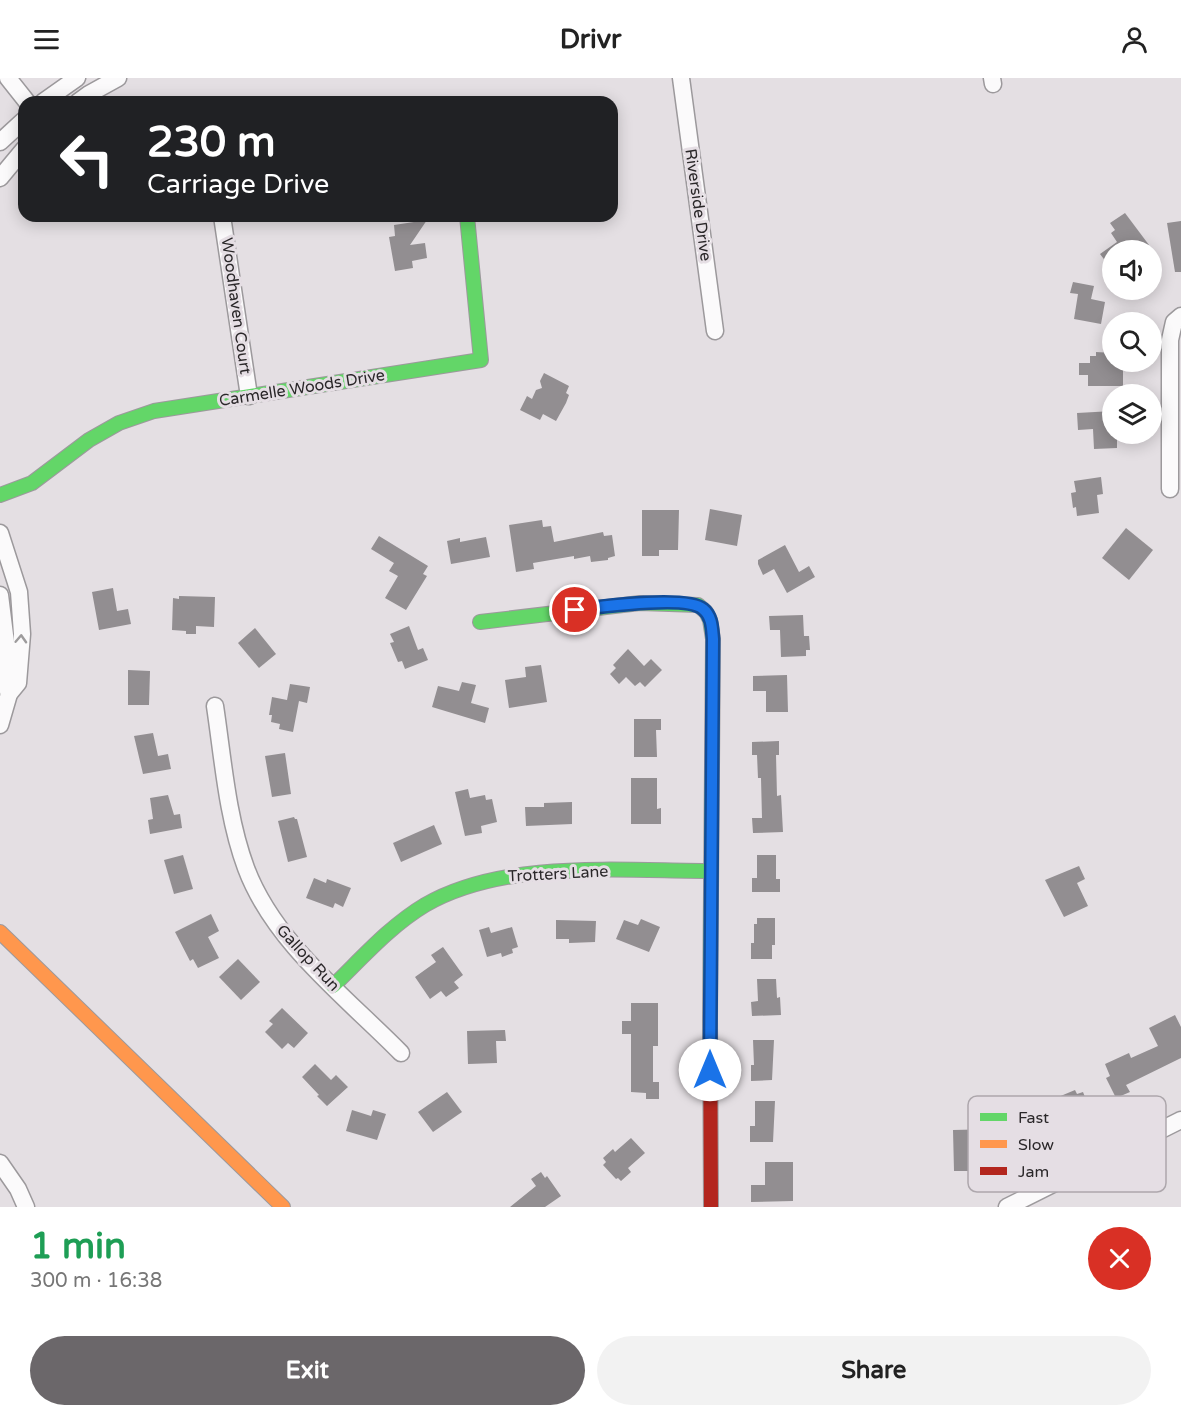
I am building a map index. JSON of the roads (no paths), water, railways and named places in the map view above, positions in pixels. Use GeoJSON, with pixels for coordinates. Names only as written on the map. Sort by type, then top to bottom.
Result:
{"type":"FeatureCollection","features":[{"type":"Feature","properties":{"kind":"street"},"geometry":{"type":"LineString","coordinates":[[8,78],[22,96]]}},
{"type":"Feature","properties":{"kind":"street"},"geometry":{"type":"LineString","coordinates":[[52,96],[77,78]]}},
{"type":"Feature","properties":{"kind":"street"},"geometry":{"type":"LineString","coordinates":[[86,96],[118,78]]}},
{"type":"Feature","properties":{"kind":"street","name":"Riverside Drive"},"geometry":{"type":"LineString","coordinates":[[681,78],[715,331]]}},
{"type":"Feature","properties":{"kind":"street"},"geometry":{"type":"LineString","coordinates":[[0,142],[18,126]]}},
{"type":"Feature","properties":{"kind":"street"},"geometry":{"type":"LineString","coordinates":[[0,178],[18,156]]}},
{"type":"Feature","properties":{"kind":"street","name":"Woodhaven Court"},"geometry":{"type":"LineString","coordinates":[[223,222],[249,396]]}},
{"type":"Feature","properties":{"kind":"street","name":"Carmelle Woods Drive"},"geometry":{"type":"LineString","coordinates":[[0,495],[32,483],[89,440],[119,423],[154,411],[482,360],[468,222]]}},
{"type":"Feature","properties":{"kind":"street"},"geometry":{"type":"LineString","coordinates":[[1170,489],[1170,340],[1174,322],[1181,316]]}},
{"type":"Feature","properties":{"kind":"street"},"geometry":{"type":"LineString","coordinates":[[0,533],[20,592],[22,634],[18,683],[9,694],[0,724]]}},
{"type":"Feature","properties":{"kind":"street"},"geometry":{"type":"LineString","coordinates":[[0,595],[6,642],[4,680],[9,694]]}},
{"type":"Feature","properties":{"kind":"street"},"geometry":{"type":"LineString","coordinates":[[480,622],[640,603],[698,605],[706,610],[710,618],[713,639],[711,1207]]}},
{"type":"Feature","properties":{"kind":"street","name":"Gallop Run"},"geometry":{"type":"LineString","coordinates":[[215,706],[239,850],[268,914],[286,938],[401,1053]]}},
{"type":"Feature","properties":{"kind":"street","name":"Trotters Lane"},"geometry":{"type":"LineString","coordinates":[[333,986],[409,916],[444,895],[472,884],[501,876],[531,872],[711,871]]}},
{"type":"Feature","properties":{"kind":"street"},"geometry":{"type":"LineString","coordinates":[[0,932],[283,1207]]}},
{"type":"Feature","properties":{"kind":"street"},"geometry":{"type":"LineString","coordinates":[[1166,1128],[1181,1120]]}},
{"type":"Feature","properties":{"kind":"street"},"geometry":{"type":"LineString","coordinates":[[0,1163],[18,1188],[26,1207]]}},
{"type":"Feature","properties":{"kind":"street"},"geometry":{"type":"LineString","coordinates":[[1008,1207],[1038,1192]]}}]}
